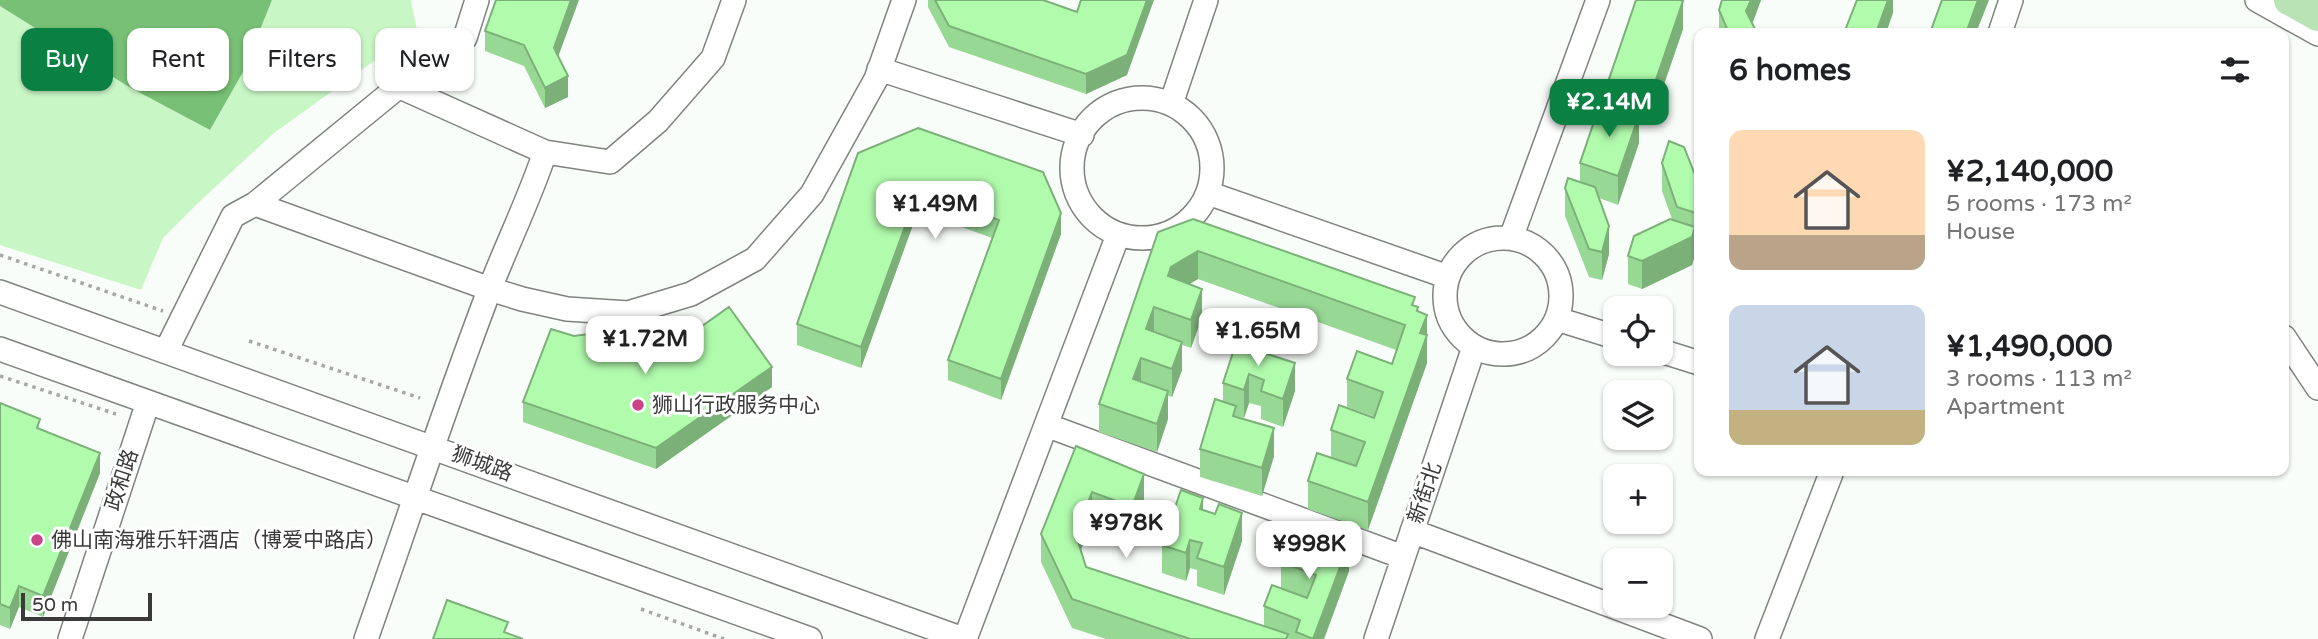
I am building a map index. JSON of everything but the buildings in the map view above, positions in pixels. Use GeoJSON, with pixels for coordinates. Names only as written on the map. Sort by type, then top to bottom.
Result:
{"type":"FeatureCollection","features":[{"type":"Feature","properties":{"kind":"main road"},"geometry":{"type":"LineString","coordinates":[[2288,0],[2318,16]]}},
{"type":"Feature","properties":{"kind":"street"},"geometry":{"type":"LineString","coordinates":[[468,28],[477,0]]}},
{"type":"Feature","properties":{"kind":"street"},"geometry":{"type":"LineString","coordinates":[[409,91],[545,152],[610,162],[658,121],[713,58],[734,0]]}},
{"type":"Feature","properties":{"kind":"street"},"geometry":{"type":"LineString","coordinates":[[255,204],[490,289],[567,309],[628,313],[691,294],[755,259],[812,194],[876,79],[904,0]]}},
{"type":"Feature","properties":{"kind":"street"},"geometry":{"type":"LineString","coordinates":[[1171,104],[1206,0]]}},
{"type":"Feature","properties":{"kind":"street"},"geometry":{"type":"LineString","coordinates":[[1511,237],[1598,0]]}},
{"type":"Feature","properties":{"kind":"street"},"geometry":{"type":"LineString","coordinates":[[2002,28],[2011,0]]}},
{"type":"Feature","properties":{"kind":"street"},"geometry":{"type":"LineString","coordinates":[[2257,0],[2318,34]]}},
{"type":"Feature","properties":{"kind":"street"},"geometry":{"type":"LineString","coordinates":[[879,69],[1082,135]]}},
{"type":"Feature","properties":{"kind":"street"},"geometry":{"type":"LineString","coordinates":[[166,351],[233,216],[255,204],[392,91]]}},
{"type":"Feature","properties":{"kind":"street"},"geometry":{"type":"LineString","coordinates":[[1147,98],[1171,104],[1191,118],[1206,138],[1212,161],[1208,193],[1203,204],[1187,223],[1166,235],[1142,239],[1118,235],[1097,222],[1081,204],[1072,167],[1077,143],[1089,122],[1108,107],[1124,100],[1147,98]]}},
{"type":"Feature","properties":{"kind":"street"},"geometry":{"type":"LineString","coordinates":[[366,639],[432,446],[490,289],[533,189],[545,152]]}},
{"type":"Feature","properties":{"kind":"street"},"geometry":{"type":"LineString","coordinates":[[1208,193],[1448,277]]}},
{"type":"Feature","properties":{"kind":"street"},"geometry":{"type":"LineString","coordinates":[[964,639],[1118,235]]}},
{"type":"Feature","properties":{"kind":"street"},"geometry":{"type":"LineString","coordinates":[[1511,237],[1530,244],[1546,256],[1558,273],[1562,293],[1557,319],[1538,344],[1520,353],[1500,356],[1479,351],[1463,339],[1451,323],[1445,298],[1448,277],[1458,259],[1473,246],[1490,239],[1511,237]]}},
{"type":"Feature","properties":{"kind":"street","name":"狮城路"},"geometry":{"type":"LineString","coordinates":[[0,292],[964,639]]}},
{"type":"Feature","properties":{"kind":"street"},"geometry":{"type":"LineString","coordinates":[[1557,319],[1603,333]]}},
{"type":"Feature","properties":{"kind":"street"},"geometry":{"type":"LineString","coordinates":[[2289,344],[2318,388]]}},
{"type":"Feature","properties":{"kind":"street","name":"新街北"},"geometry":{"type":"LineString","coordinates":[[1376,639],[1474,346]]}},
{"type":"Feature","properties":{"kind":"street"},"geometry":{"type":"LineString","coordinates":[[0,349],[810,639]]}},
{"type":"Feature","properties":{"kind":"street"},"geometry":{"type":"LineString","coordinates":[[1673,355],[1694,361]]}},
{"type":"Feature","properties":{"kind":"street","name":"政和路"},"geometry":{"type":"LineString","coordinates":[[70,639],[148,402]]}},
{"type":"Feature","properties":{"kind":"street"},"geometry":{"type":"LineString","coordinates":[[1046,425],[1403,557]]}},
{"type":"Feature","properties":{"kind":"street"},"geometry":{"type":"LineString","coordinates":[[1767,639],[1830,476]]}},
{"type":"Feature","properties":{"kind":"street"},"geometry":{"type":"LineString","coordinates":[[1412,531],[1700,639]]}},
{"type":"Feature","properties":{"kind":"path"},"geometry":{"type":"LineString","coordinates":[[0,255],[171,314]]}},
{"type":"Feature","properties":{"kind":"path"},"geometry":{"type":"LineString","coordinates":[[249,341],[420,398]]}},
{"type":"Feature","properties":{"kind":"path"},"geometry":{"type":"LineString","coordinates":[[0,376],[116,414]]}},
{"type":"Feature","properties":{"kind":"path"},"geometry":{"type":"LineString","coordinates":[[641,609],[724,639]]}},
{"type":"Feature","properties":{"kind":"shaded area"},"geometry":{"type":"Polygon","coordinates":[[[0,0],[272,0],[261,28],[243,28],[243,72],[210,130],[137,91],[229,91],[229,28],[127,28],[127,86],[113,77],[113,28],[35,28],[0,6],[0,0]]]}},
{"type":"Feature","properties":{"kind":"shaded area"},"geometry":{"type":"Polygon","coordinates":[[[272,0],[411,0],[417,28],[375,28],[375,60],[361,70],[361,28],[261,28],[272,0]]]}},
{"type":"Feature","properties":{"kind":"shaded area"},"geometry":{"type":"Polygon","coordinates":[[[0,6],[35,28],[21,28],[21,91],[113,91],[113,77],[127,86],[127,91],[137,91],[210,130],[243,72],[243,91],[332,91],[274,133],[163,238],[141,290],[0,245],[0,6]]]}},
{"type":"Feature","properties":{"kind":"place","name":"狮山行政服务中心"},"geometry":{"type":"Point","coordinates":[638,405]}},
{"type":"Feature","properties":{"kind":"place","name":"佛山南海雅乐轩酒店（博爱中路店）"},"geometry":{"type":"Point","coordinates":[37,540]}}]}
